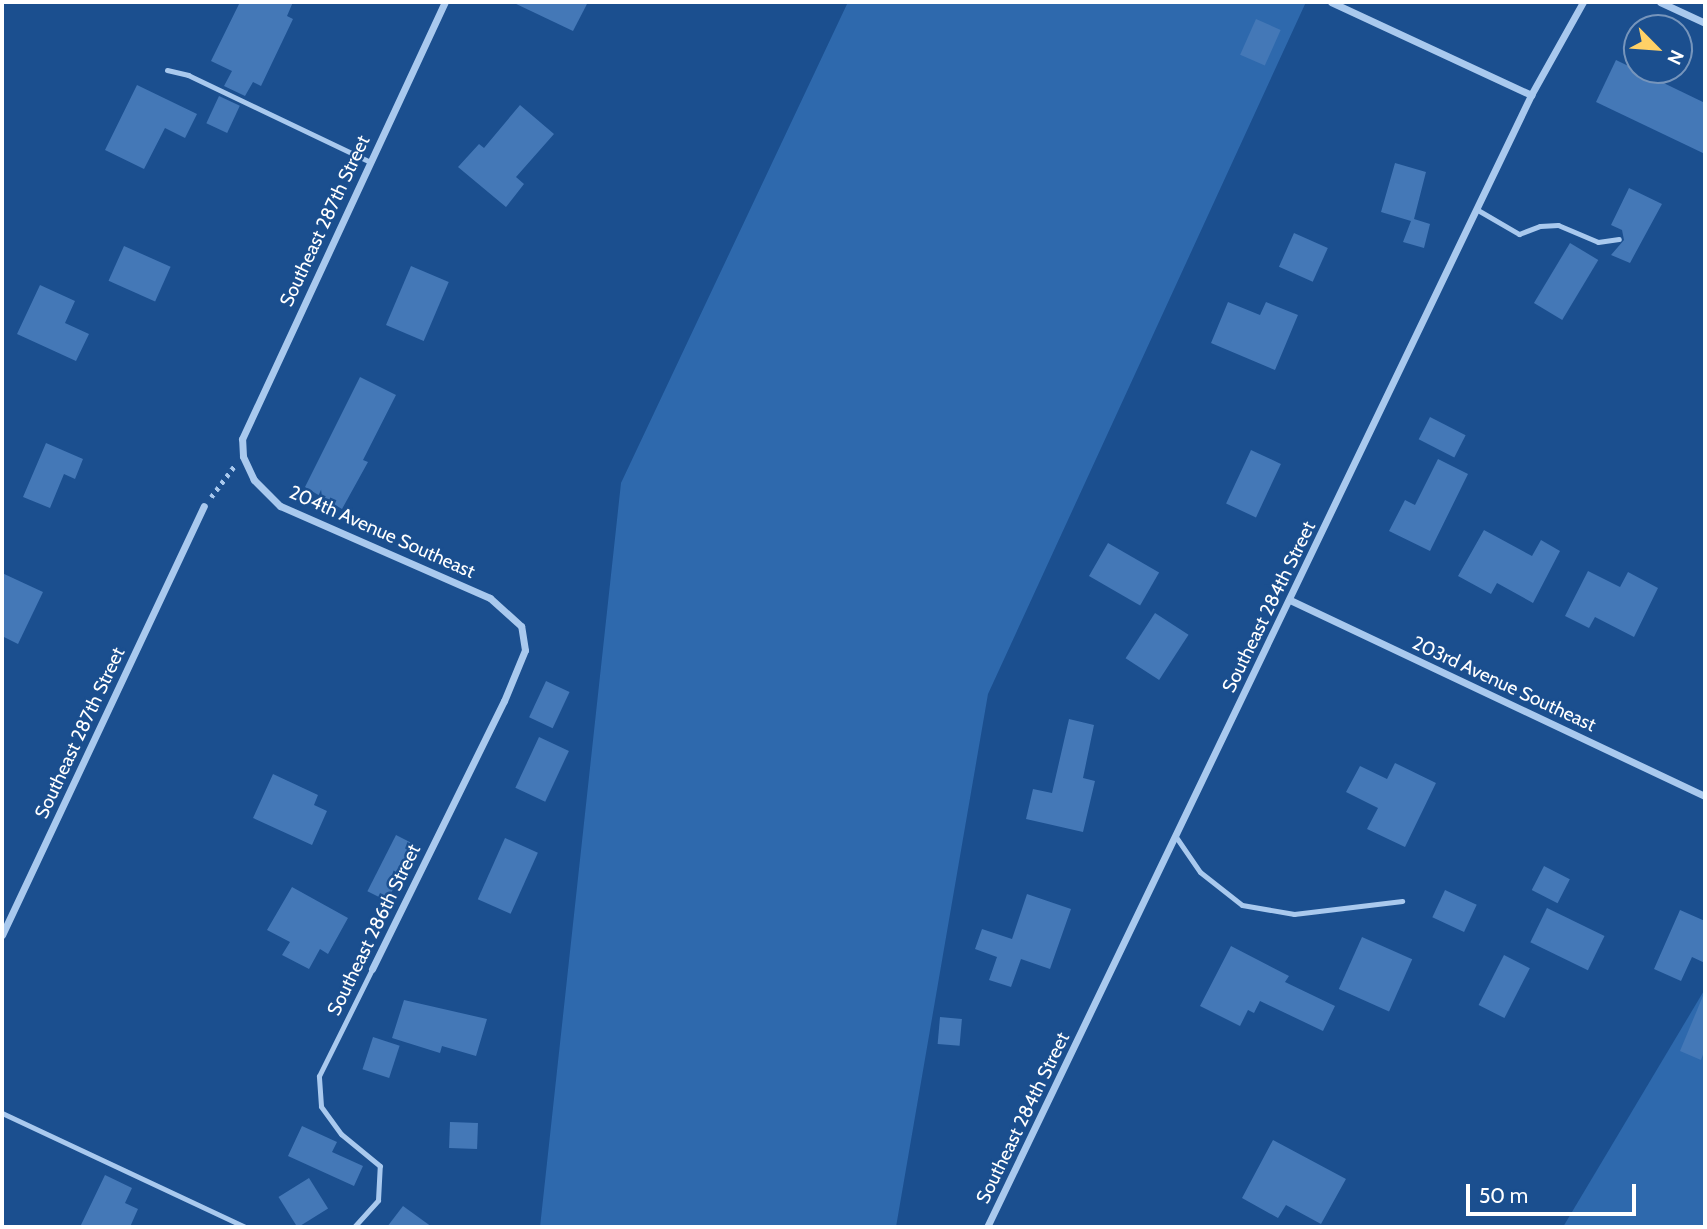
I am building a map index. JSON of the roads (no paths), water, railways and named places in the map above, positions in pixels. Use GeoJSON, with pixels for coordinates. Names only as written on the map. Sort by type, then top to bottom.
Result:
{"type":"FeatureCollection","features":[{"type":"Feature","properties":{"kind":"street","name":"Southeast 287th Street"},"geometry":{"type":"LineString","coordinates":[[243,456],[248,420],[445,2]]}},
{"type":"Feature","properties":{"kind":"street"},"geometry":{"type":"LineString","coordinates":[[1331,2],[1531,95]]}},
{"type":"Feature","properties":{"kind":"street","name":"Southeast 284th Street"},"geometry":{"type":"LineString","coordinates":[[987,1227],[1531,95],[1583,2]]}},
{"type":"Feature","properties":{"kind":"street"},"geometry":{"type":"LineString","coordinates":[[1660,2],[1705,23]]}},
{"type":"Feature","properties":{"kind":"street","name":"204th Avenue Southeast"},"geometry":{"type":"LineString","coordinates":[[243,456],[261,491],[280,506],[490,598],[521,626]]}},
{"type":"Feature","properties":{"kind":"street","name":"Southeast 287th Street"},"geometry":{"type":"LineString","coordinates":[[2,936],[204,506]]}},
{"type":"Feature","properties":{"kind":"street","name":"203rd Avenue Southeast"},"geometry":{"type":"LineString","coordinates":[[1290,600],[1705,796]]}},
{"type":"Feature","properties":{"kind":"street","name":"Southeast 286th Street"},"geometry":{"type":"LineString","coordinates":[[372,969],[504,701],[525,650],[521,626]]}},
{"type":"Feature","properties":{"kind":"lane"},"geometry":{"type":"LineString","coordinates":[[167,70],[188,75],[370,162]]}},
{"type":"Feature","properties":{"kind":"lane"},"geometry":{"type":"LineString","coordinates":[[1476,209],[1519,234],[1540,226],[1559,225],[1598,242],[1619,239]]}},
{"type":"Feature","properties":{"kind":"lane"},"geometry":{"type":"LineString","coordinates":[[1176,837],[1198,870],[1242,905],[1294,914],[1402,901]]}},
{"type":"Feature","properties":{"kind":"lane","name":"Southeast 286th Street"},"geometry":{"type":"LineString","coordinates":[[354,1227],[378,1200],[380,1166],[341,1134],[321,1106],[319,1076],[372,969]]}},
{"type":"Feature","properties":{"kind":"lane"},"geometry":{"type":"LineString","coordinates":[[2,1113],[245,1227]]}}]}
